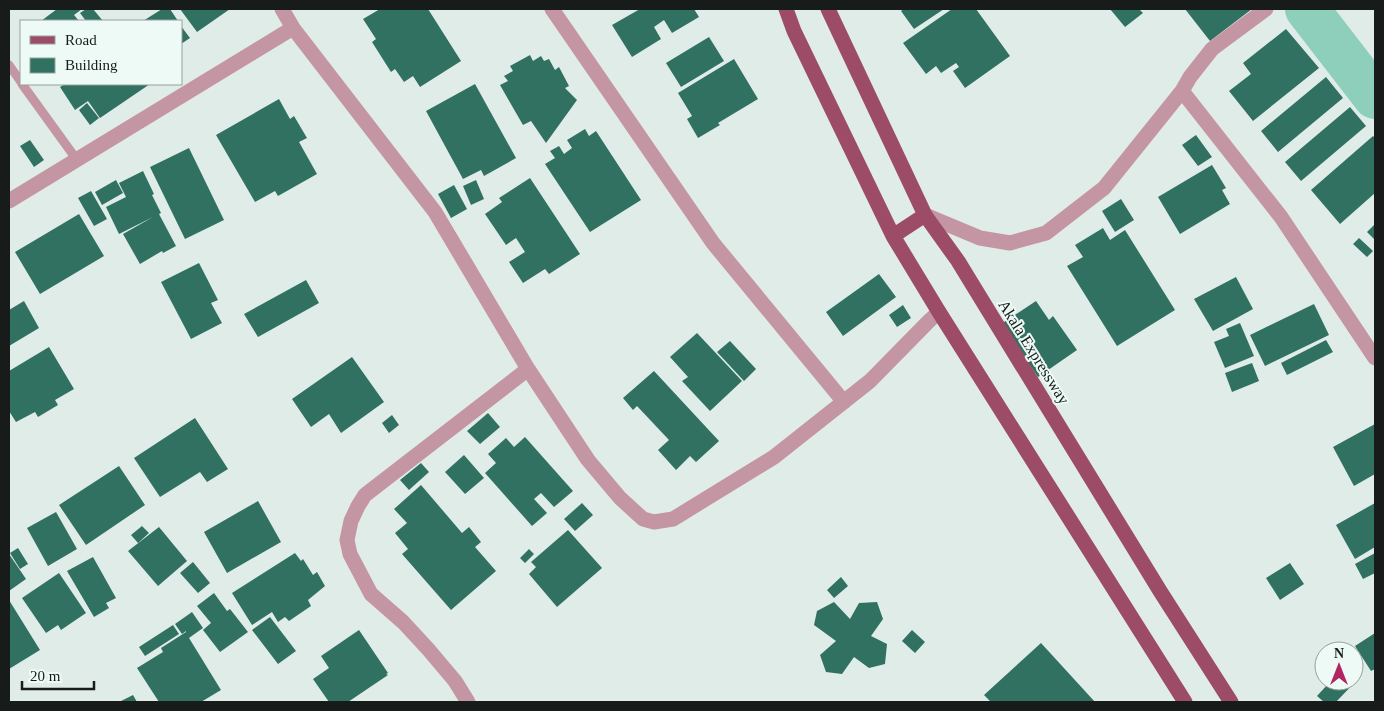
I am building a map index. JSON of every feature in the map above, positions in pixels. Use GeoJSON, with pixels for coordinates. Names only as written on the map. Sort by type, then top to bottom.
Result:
{"type":"FeatureCollection","features":[{"type":"Feature","properties":{"kind":"main road"},"geometry":{"type":"LineString","coordinates":[[786,9],[794,31],[893,236],[1185,702]]}},
{"type":"Feature","properties":{"kind":"main road","name":"Akala Expressway"},"geometry":{"type":"LineString","coordinates":[[828,9],[925,215],[958,262],[1160,591],[1231,702]]}},
{"type":"Feature","properties":{"kind":"main road"},"geometry":{"type":"LineString","coordinates":[[893,236],[925,215]]}},
{"type":"Feature","properties":{"kind":"street"},"geometry":{"type":"LineString","coordinates":[[282,9],[294,28],[435,212],[528,369],[588,460],[620,498],[643,520],[654,522],[673,519],[774,457],[870,381],[939,312]]}},
{"type":"Feature","properties":{"kind":"street"},"geometry":{"type":"LineString","coordinates":[[552,9],[713,243],[844,402]]}},
{"type":"Feature","properties":{"kind":"street"},"geometry":{"type":"LineString","coordinates":[[925,215],[980,238],[1010,243],[1046,233],[1104,188],[1182,91],[1190,77],[1212,49],[1266,9]]}},
{"type":"Feature","properties":{"kind":"street"},"geometry":{"type":"LineString","coordinates":[[9,201],[294,28]]}},
{"type":"Feature","properties":{"kind":"street"},"geometry":{"type":"LineString","coordinates":[[1182,91],[1281,217],[1375,358]]}},
{"type":"Feature","properties":{"kind":"street"},"geometry":{"type":"LineString","coordinates":[[468,702],[455,681],[428,649],[403,622],[371,594],[350,554],[347,540],[351,521],[365,495],[528,369]]}},
{"type":"Feature","properties":{"kind":"lane"},"geometry":{"type":"LineString","coordinates":[[9,65],[20,80]]}},
{"type":"Feature","properties":{"kind":"lane"},"geometry":{"type":"LineString","coordinates":[[23,85],[77,160]]}},
{"type":"Feature","properties":{"kind":"building"},"geometry":{"type":"Polygon","coordinates":[[[57,9],[82,9],[74,15],[78,20],[42,20],[57,9]]]}},
{"type":"Feature","properties":{"kind":"building"},"geometry":{"type":"Polygon","coordinates":[[[86,9],[93,9],[102,20],[85,20],[80,13],[86,9]]]}},
{"type":"Feature","properties":{"kind":"building"},"geometry":{"type":"Polygon","coordinates":[[[162,9],[170,9],[177,20],[145,20],[162,9]]]}},
{"type":"Feature","properties":{"kind":"building"},"geometry":{"type":"Polygon","coordinates":[[[180,9],[230,9],[197,32],[180,9]]]}},
{"type":"Feature","properties":{"kind":"building"},"geometry":{"type":"Polygon","coordinates":[[[380,9],[428,9],[461,61],[420,87],[413,76],[404,82],[395,69],[391,72],[372,42],[376,39],[363,19],[380,9]]]}},
{"type":"Feature","properties":{"kind":"building"},"geometry":{"type":"Polygon","coordinates":[[[640,9],[694,9],[699,17],[672,33],[664,20],[654,27],[661,39],[632,57],[612,25],[640,9]]]}},
{"type":"Feature","properties":{"kind":"building"},"geometry":{"type":"Polygon","coordinates":[[[904,9],[944,9],[914,29],[901,11],[904,9]]]}},
{"type":"Feature","properties":{"kind":"building"},"geometry":{"type":"Polygon","coordinates":[[[952,9],[976,9],[1010,56],[965,88],[953,71],[959,67],[956,63],[941,73],[936,66],[926,74],[903,43],[952,9]]]}},
{"type":"Feature","properties":{"kind":"building"},"geometry":{"type":"Polygon","coordinates":[[[1110,9],[1139,9],[1143,13],[1125,27],[1110,9]]]}},
{"type":"Feature","properties":{"kind":"building"},"geometry":{"type":"Polygon","coordinates":[[[1185,9],[1252,9],[1210,41],[1185,9]]]}},
{"type":"Feature","properties":{"kind":"building"},"geometry":{"type":"Polygon","coordinates":[[[182,27],[190,38],[182,43],[182,27]]]}},
{"type":"Feature","properties":{"kind":"building"},"geometry":{"type":"Polygon","coordinates":[[[1286,29],[1319,68],[1253,121],[1229,91],[1251,74],[1243,63],[1286,29]]]}},
{"type":"Feature","properties":{"kind":"building"},"geometry":{"type":"Polygon","coordinates":[[[709,37],[724,61],[681,87],[666,63],[709,37]]]}},
{"type":"Feature","properties":{"kind":"building"},"geometry":{"type":"Polygon","coordinates":[[[530,55],[533,61],[541,56],[544,61],[549,59],[555,70],[559,67],[569,86],[565,88],[577,100],[546,143],[531,121],[523,125],[500,85],[508,81],[504,76],[513,71],[510,66],[530,55]]]}},
{"type":"Feature","properties":{"kind":"building"},"geometry":{"type":"Polygon","coordinates":[[[734,59],[758,99],[718,123],[720,125],[698,138],[687,119],[692,116],[678,93],[734,59]]]}},
{"type":"Feature","properties":{"kind":"building"},"geometry":{"type":"Polygon","coordinates":[[[1326,77],[1343,98],[1278,152],[1261,131],[1326,77]]]}},
{"type":"Feature","properties":{"kind":"building"},"geometry":{"type":"Polygon","coordinates":[[[475,84],[516,158],[484,176],[481,170],[463,179],[426,111],[475,84]]]}},
{"type":"Feature","properties":{"kind":"building"},"geometry":{"type":"Polygon","coordinates":[[[63,85],[149,85],[100,118],[88,101],[75,110],[60,87],[63,85]]]}},
{"type":"Feature","properties":{"kind":"building"},"geometry":{"type":"Polygon","coordinates":[[[279,99],[290,119],[294,116],[307,138],[299,142],[317,174],[278,196],[275,191],[255,202],[216,135],[279,99]]]}},
{"type":"Feature","properties":{"kind":"building"},"geometry":{"type":"Polygon","coordinates":[[[87,103],[99,118],[90,125],[79,110],[87,103]]]}},
{"type":"Feature","properties":{"kind":"building"},"geometry":{"type":"Polygon","coordinates":[[[1350,107],[1366,126],[1301,181],[1285,162],[1350,107]]]}},
{"type":"Feature","properties":{"kind":"building"},"geometry":{"type":"Polygon","coordinates":[[[585,129],[589,136],[596,131],[641,200],[590,232],[545,164],[555,158],[550,151],[559,146],[564,154],[572,148],[567,140],[585,129]]]}},
{"type":"Feature","properties":{"kind":"building"},"geometry":{"type":"Polygon","coordinates":[[[1196,135],[1212,157],[1198,166],[1182,145],[1196,135]]]}},
{"type":"Feature","properties":{"kind":"building"},"geometry":{"type":"Polygon","coordinates":[[[1373,136],[1375,138],[1375,193],[1340,224],[1311,190],[1373,136]]]}},
{"type":"Feature","properties":{"kind":"building"},"geometry":{"type":"Polygon","coordinates":[[[30,140],[44,160],[34,167],[20,146],[30,140]]]}},
{"type":"Feature","properties":{"kind":"building"},"geometry":{"type":"Polygon","coordinates":[[[189,148],[224,220],[185,239],[150,167],[189,148]]]}},
{"type":"Feature","properties":{"kind":"building"},"geometry":{"type":"Polygon","coordinates":[[[1212,165],[1226,188],[1222,190],[1230,204],[1180,234],[1158,197],[1212,165]]]}},
{"type":"Feature","properties":{"kind":"building"},"geometry":{"type":"Polygon","coordinates":[[[143,171],[154,194],[152,195],[161,213],[159,214],[176,246],[163,253],[162,251],[140,264],[123,234],[153,217],[119,234],[106,207],[126,197],[119,183],[143,171]]]}},
{"type":"Feature","properties":{"kind":"building"},"geometry":{"type":"Polygon","coordinates":[[[530,178],[580,254],[549,274],[545,269],[523,283],[509,262],[525,252],[516,238],[506,245],[485,214],[502,202],[499,198],[530,178]]]}},
{"type":"Feature","properties":{"kind":"building"},"geometry":{"type":"Polygon","coordinates":[[[116,180],[123,193],[102,205],[95,192],[116,180]]]}},
{"type":"Feature","properties":{"kind":"building"},"geometry":{"type":"Polygon","coordinates":[[[476,180],[484,199],[471,205],[463,186],[476,180]]]}},
{"type":"Feature","properties":{"kind":"building"},"geometry":{"type":"Polygon","coordinates":[[[454,185],[467,209],[451,218],[438,194],[454,185]]]}},
{"type":"Feature","properties":{"kind":"building"},"geometry":{"type":"Polygon","coordinates":[[[91,191],[107,219],[94,226],[78,198],[91,191]]]}},
{"type":"Feature","properties":{"kind":"building"},"geometry":{"type":"Polygon","coordinates":[[[1121,199],[1134,220],[1115,232],[1102,211],[1121,199]]]}},
{"type":"Feature","properties":{"kind":"building"},"geometry":{"type":"Polygon","coordinates":[[[79,214],[104,256],[40,294],[15,252],[79,214]]]}},
{"type":"Feature","properties":{"kind":"building"},"geometry":{"type":"Polygon","coordinates":[[[1375,224],[1375,240],[1367,232],[1375,224]]]}},
{"type":"Feature","properties":{"kind":"building"},"geometry":{"type":"Polygon","coordinates":[[[1103,228],[1110,240],[1125,230],[1175,310],[1117,346],[1067,266],[1083,257],[1075,245],[1103,228]]]}},
{"type":"Feature","properties":{"kind":"building"},"geometry":{"type":"Polygon","coordinates":[[[1359,238],[1373,251],[1367,257],[1353,244],[1359,238]]]}},
{"type":"Feature","properties":{"kind":"building"},"geometry":{"type":"Polygon","coordinates":[[[199,263],[218,300],[211,303],[222,323],[191,339],[161,282],[199,263]]]}},
{"type":"Feature","properties":{"kind":"building"},"geometry":{"type":"Polygon","coordinates":[[[879,274],[896,297],[843,336],[826,312],[879,274]]]}},
{"type":"Feature","properties":{"kind":"building"},"geometry":{"type":"Polygon","coordinates":[[[1236,277],[1253,309],[1213,331],[1194,299],[1236,277]]]}},
{"type":"Feature","properties":{"kind":"building"},"geometry":{"type":"Polygon","coordinates":[[[306,280],[319,303],[258,337],[244,314],[306,280]]]}},
{"type":"Feature","properties":{"kind":"building"},"geometry":{"type":"Polygon","coordinates":[[[24,301],[39,328],[9,346],[9,310],[24,301]]]}},
{"type":"Feature","properties":{"kind":"building"},"geometry":{"type":"Polygon","coordinates":[[[1036,301],[1049,320],[1053,316],[1077,350],[1038,377],[1021,352],[998,326],[1036,301]]]}},
{"type":"Feature","properties":{"kind":"building"},"geometry":{"type":"Polygon","coordinates":[[[1314,304],[1329,335],[1265,366],[1250,335],[1314,304]]]}},
{"type":"Feature","properties":{"kind":"building"},"geometry":{"type":"Polygon","coordinates":[[[903,305],[911,318],[897,327],[889,315],[903,305]]]}},
{"type":"Feature","properties":{"kind":"building"},"geometry":{"type":"Polygon","coordinates":[[[1240,323],[1254,356],[1225,368],[1214,342],[1229,336],[1226,329],[1240,323]]]}},
{"type":"Feature","properties":{"kind":"building"},"geometry":{"type":"Polygon","coordinates":[[[697,333],[742,381],[710,411],[682,381],[688,377],[670,357],[697,333]]]}},
{"type":"Feature","properties":{"kind":"building"},"geometry":{"type":"Polygon","coordinates":[[[1326,340],[1333,352],[1287,375],[1281,363],[1326,340]]]}},
{"type":"Feature","properties":{"kind":"building"},"geometry":{"type":"Polygon","coordinates":[[[730,341],[756,369],[744,381],[717,352],[730,341]]]}},
{"type":"Feature","properties":{"kind":"building"},"geometry":{"type":"Polygon","coordinates":[[[49,347],[74,389],[55,400],[58,405],[38,417],[35,412],[16,422],[9,411],[9,371],[49,347]]]}},
{"type":"Feature","properties":{"kind":"building"},"geometry":{"type":"Polygon","coordinates":[[[352,357],[384,402],[341,433],[329,414],[311,427],[292,399],[352,357]]]}},
{"type":"Feature","properties":{"kind":"building"},"geometry":{"type":"Polygon","coordinates":[[[1252,363],[1259,381],[1232,392],[1225,373],[1252,363]]]}},
{"type":"Feature","properties":{"kind":"building"},"geometry":{"type":"Polygon","coordinates":[[[654,371],[719,441],[696,462],[690,456],[676,470],[658,450],[669,440],[637,406],[633,410],[623,398],[654,371]]]}},
{"type":"Feature","properties":{"kind":"building"},"geometry":{"type":"Polygon","coordinates":[[[488,413],[500,427],[480,444],[467,431],[488,413]]]}},
{"type":"Feature","properties":{"kind":"building"},"geometry":{"type":"Polygon","coordinates":[[[392,415],[399,425],[389,433],[382,423],[392,415]]]}},
{"type":"Feature","properties":{"kind":"building"},"geometry":{"type":"Polygon","coordinates":[[[195,418],[228,469],[207,482],[200,472],[160,497],[134,458],[195,418]]]}},
{"type":"Feature","properties":{"kind":"building"},"geometry":{"type":"Polygon","coordinates":[[[1375,424],[1375,474],[1354,486],[1333,447],[1375,424]]]}},
{"type":"Feature","properties":{"kind":"building"},"geometry":{"type":"Polygon","coordinates":[[[525,437],[573,491],[554,507],[541,493],[534,499],[547,513],[532,526],[485,473],[496,463],[488,454],[506,438],[514,447],[525,437]]]}},
{"type":"Feature","properties":{"kind":"building"},"geometry":{"type":"Polygon","coordinates":[[[464,455],[484,478],[465,494],[445,472],[464,455]]]}},
{"type":"Feature","properties":{"kind":"building"},"geometry":{"type":"Polygon","coordinates":[[[421,463],[429,472],[409,490],[400,480],[421,463]]]}},
{"type":"Feature","properties":{"kind":"building"},"geometry":{"type":"Polygon","coordinates":[[[119,466],[145,505],[86,545],[59,505],[119,466]]]}},
{"type":"Feature","properties":{"kind":"building"},"geometry":{"type":"Polygon","coordinates":[[[421,485],[462,533],[469,527],[481,542],[475,547],[496,571],[451,610],[402,554],[408,549],[395,533],[407,523],[394,509],[421,485]]]}},
{"type":"Feature","properties":{"kind":"building"},"geometry":{"type":"Polygon","coordinates":[[[258,501],[281,542],[227,573],[204,532],[258,501]]]}},
{"type":"Feature","properties":{"kind":"building"},"geometry":{"type":"Polygon","coordinates":[[[582,503],[593,515],[575,531],[564,519],[582,503]]]}},
{"type":"Feature","properties":{"kind":"building"},"geometry":{"type":"Polygon","coordinates":[[[1375,503],[1375,547],[1355,559],[1336,525],[1375,503]]]}},
{"type":"Feature","properties":{"kind":"building"},"geometry":{"type":"Polygon","coordinates":[[[56,512],[77,549],[48,566],[27,528],[56,512]]]}},
{"type":"Feature","properties":{"kind":"building"},"geometry":{"type":"Polygon","coordinates":[[[142,526],[149,533],[138,543],[131,535],[142,526]]]}},
{"type":"Feature","properties":{"kind":"building"},"geometry":{"type":"Polygon","coordinates":[[[159,527],[187,561],[158,586],[128,551],[159,527]]]}},
{"type":"Feature","properties":{"kind":"building"},"geometry":{"type":"Polygon","coordinates":[[[568,530],[602,568],[557,607],[529,574],[536,567],[531,562],[568,530]]]}},
{"type":"Feature","properties":{"kind":"building"},"geometry":{"type":"Polygon","coordinates":[[[18,548],[28,564],[20,569],[10,553],[18,548]]]}},
{"type":"Feature","properties":{"kind":"building"},"geometry":{"type":"Polygon","coordinates":[[[529,549],[534,554],[525,563],[520,558],[529,549]]]}},
{"type":"Feature","properties":{"kind":"building"},"geometry":{"type":"Polygon","coordinates":[[[295,553],[301,561],[303,559],[313,575],[317,572],[325,586],[308,600],[311,606],[289,621],[285,617],[278,622],[272,612],[252,625],[232,593],[295,553]]]}},
{"type":"Feature","properties":{"kind":"building"},"geometry":{"type":"Polygon","coordinates":[[[1375,553],[1375,573],[1363,579],[1355,564],[1375,553]]]}},
{"type":"Feature","properties":{"kind":"building"},"geometry":{"type":"Polygon","coordinates":[[[9,554],[26,579],[9,591],[9,554]]]}},
{"type":"Feature","properties":{"kind":"building"},"geometry":{"type":"Polygon","coordinates":[[[93,557],[116,598],[106,603],[109,608],[94,617],[67,571],[93,557]]]}},
{"type":"Feature","properties":{"kind":"building"},"geometry":{"type":"Polygon","coordinates":[[[193,562],[210,583],[198,593],[180,573],[193,562]]]}},
{"type":"Feature","properties":{"kind":"building"},"geometry":{"type":"Polygon","coordinates":[[[1290,563],[1304,584],[1280,600],[1266,578],[1290,563]]]}},
{"type":"Feature","properties":{"kind":"building"},"geometry":{"type":"Polygon","coordinates":[[[59,573],[86,613],[61,630],[58,625],[46,633],[22,598],[59,573]]]}},
{"type":"Feature","properties":{"kind":"building"},"geometry":{"type":"Polygon","coordinates":[[[841,577],[848,586],[834,598],[827,590],[841,577]]]}},
{"type":"Feature","properties":{"kind":"building"},"geometry":{"type":"Polygon","coordinates":[[[214,593],[227,611],[230,609],[248,632],[220,652],[203,630],[211,623],[197,606],[214,593]]]}},
{"type":"Feature","properties":{"kind":"building"},"geometry":{"type":"Polygon","coordinates":[[[9,600],[40,650],[9,669],[9,600]]]}},
{"type":"Feature","properties":{"kind":"building"},"geometry":{"type":"Polygon","coordinates":[[[834,602],[850,619],[859,603],[877,602],[883,619],[871,636],[887,644],[885,664],[869,668],[854,657],[842,674],[826,672],[820,655],[836,641],[814,625],[817,611],[834,602]]]}},
{"type":"Feature","properties":{"kind":"building"},"geometry":{"type":"Polygon","coordinates":[[[192,612],[203,628],[189,638],[221,690],[201,702],[159,702],[137,668],[163,652],[161,648],[186,632],[182,634],[175,624],[192,612]]]}},
{"type":"Feature","properties":{"kind":"building"},"geometry":{"type":"Polygon","coordinates":[[[270,617],[296,651],[278,664],[252,630],[270,617]]]}},
{"type":"Feature","properties":{"kind":"building"},"geometry":{"type":"Polygon","coordinates":[[[173,625],[179,634],[145,656],[139,647],[173,625]]]}},
{"type":"Feature","properties":{"kind":"building"},"geometry":{"type":"Polygon","coordinates":[[[359,630],[388,675],[348,702],[329,702],[313,679],[329,668],[321,656],[359,630]]]}},
{"type":"Feature","properties":{"kind":"building"},"geometry":{"type":"Polygon","coordinates":[[[912,630],[925,642],[915,653],[902,641],[912,630]]]}},
{"type":"Feature","properties":{"kind":"building"},"geometry":{"type":"Polygon","coordinates":[[[1375,633],[1375,669],[1371,671],[1364,660],[1363,641],[1375,633]]]}},
{"type":"Feature","properties":{"kind":"building"},"geometry":{"type":"Polygon","coordinates":[[[1041,643],[1095,702],[991,702],[984,695],[1041,643]]]}},
{"type":"Feature","properties":{"kind":"building"},"geometry":{"type":"Polygon","coordinates":[[[1322,691],[1347,691],[1336,702],[1324,702],[1317,696],[1322,691]]]}},
{"type":"Feature","properties":{"kind":"building"},"geometry":{"type":"Polygon","coordinates":[[[133,695],[137,702],[119,702],[133,695]]]}},
{"type":"Feature","properties":{"kind":"waterway"},"geometry":{"type":"LineString","coordinates":[[1307,9],[1375,97]]}}]}
